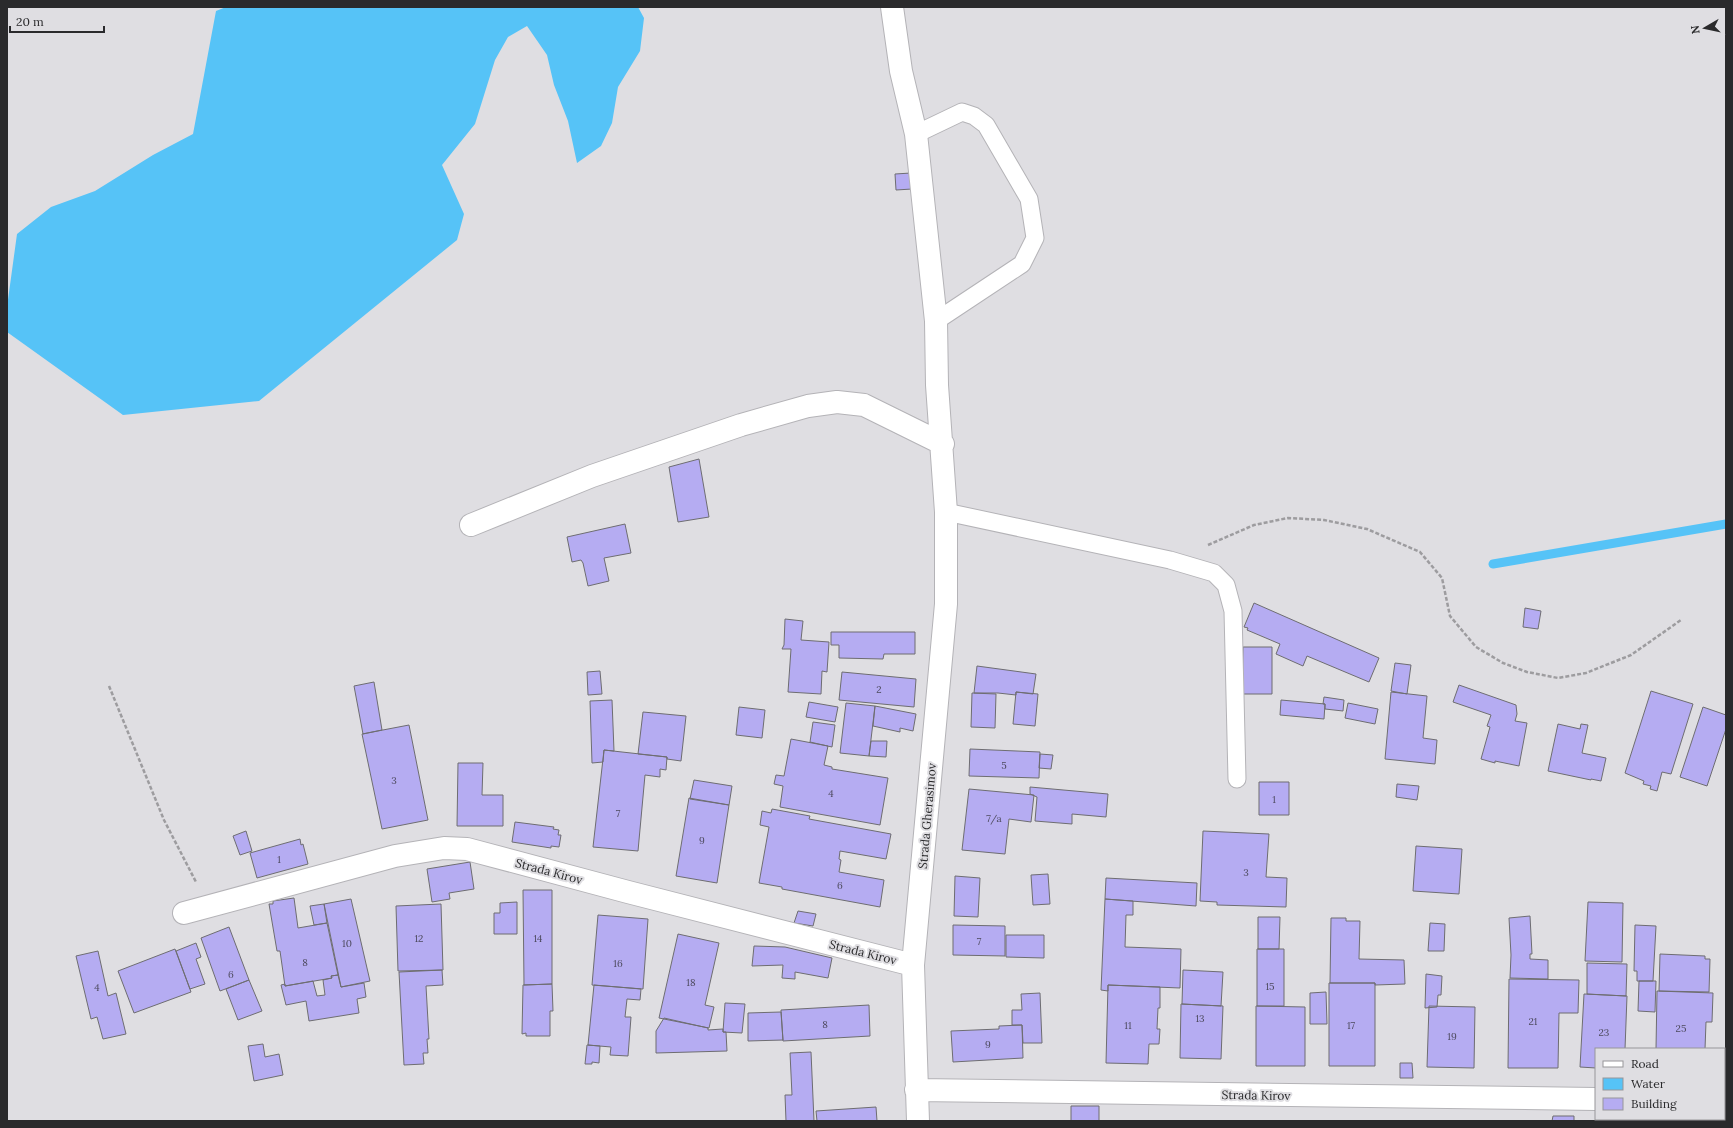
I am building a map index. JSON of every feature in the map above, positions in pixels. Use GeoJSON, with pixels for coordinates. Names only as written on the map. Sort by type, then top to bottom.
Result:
{"type":"FeatureCollection","features":[{"type":"Feature","properties":{"kind":"street","name":"Strada Gherasimov"},"geometry":{"type":"LineString","coordinates":[[892,7],[901,71],[916,134],[936,321],[937,385],[943,444],[946,512],[946,604],[913,965],[918,1121]]}},
{"type":"Feature","properties":{"kind":"street"},"geometry":{"type":"LineString","coordinates":[[471,525],[592,476],[741,424],[808,406],[837,402],[864,405],[943,444]]}},
{"type":"Feature","properties":{"kind":"street","name":"Strada Kirov"},"geometry":{"type":"LineString","coordinates":[[184,913],[395,856],[444,848],[467,849],[913,965]]}},
{"type":"Feature","properties":{"kind":"street","name":"Strada Kirov"},"geometry":{"type":"LineString","coordinates":[[916,1090],[1595,1099]]}},
{"type":"Feature","properties":{"kind":"lane"},"geometry":{"type":"LineString","coordinates":[[916,134],[962,112],[974,116],[986,125],[1029,199],[1036,238],[1022,264],[936,321]]}},
{"type":"Feature","properties":{"kind":"lane"},"geometry":{"type":"LineString","coordinates":[[946,512],[1170,560],[1214,573],[1226,584],[1233,611],[1237,779]]}},
{"type":"Feature","properties":{"kind":"path"},"geometry":{"type":"LineString","coordinates":[[1170,560],[1254,525],[1288,518],[1324,520],[1368,529],[1420,552],[1442,578],[1450,616],[1476,647],[1503,663],[1527,672],[1558,678],[1586,673],[1631,655],[1681,620]]}},
{"type":"Feature","properties":{"kind":"path"},"geometry":{"type":"LineString","coordinates":[[109,686],[164,820],[197,885],[217,903]]}},
{"type":"Feature","properties":{"kind":"water"},"geometry":{"type":"Polygon","coordinates":[[[226,7],[638,7],[644,18],[640,51],[618,87],[612,123],[601,146],[577,163],[568,121],[554,85],[547,55],[527,26],[508,37],[495,60],[475,124],[442,165],[464,214],[457,240],[259,401],[123,415],[7,332],[7,307],[17,234],[51,207],[95,191],[153,155],[193,134],[216,11],[226,7]]]}},
{"type":"Feature","properties":{"kind":"building"},"geometry":{"type":"Polygon","coordinates":[[[911,173],[912,189],[896,190],[895,174],[911,173]]]}},
{"type":"Feature","properties":{"kind":"building"},"geometry":{"type":"Polygon","coordinates":[[[699,459],[709,517],[678,522],[669,467],[699,459]]]}},
{"type":"Feature","properties":{"kind":"building"},"geometry":{"type":"Polygon","coordinates":[[[625,524],[631,553],[604,558],[609,581],[588,586],[581,560],[572,562],[567,537],[625,524]]]}},
{"type":"Feature","properties":{"kind":"building"},"geometry":{"type":"Polygon","coordinates":[[[1254,603],[1379,658],[1369,682],[1307,656],[1303,666],[1276,654],[1280,644],[1247,630],[1248,628],[1244,627],[1254,603]]]}},
{"type":"Feature","properties":{"kind":"building"},"geometry":{"type":"Polygon","coordinates":[[[1525,608],[1541,611],[1538,629],[1523,627],[1525,608]]]}},
{"type":"Feature","properties":{"kind":"building"},"geometry":{"type":"Polygon","coordinates":[[[785,619],[803,621],[801,640],[829,642],[827,672],[822,671],[821,694],[788,692],[791,649],[782,649],[784,645],[785,619]]]}},
{"type":"Feature","properties":{"kind":"building"},"geometry":{"type":"Polygon","coordinates":[[[831,632],[915,632],[915,654],[884,654],[883,659],[839,658],[839,645],[831,645],[831,632]]]}},
{"type":"Feature","properties":{"kind":"building"},"geometry":{"type":"Polygon","coordinates":[[[1243,647],[1272,647],[1272,694],[1242,694],[1243,647]]]}},
{"type":"Feature","properties":{"kind":"building"},"geometry":{"type":"Polygon","coordinates":[[[1395,663],[1411,665],[1407,694],[1391,691],[1395,663]]]}},
{"type":"Feature","properties":{"kind":"building"},"geometry":{"type":"Polygon","coordinates":[[[977,666],[1036,674],[1033,694],[1016,692],[1016,695],[974,693],[977,666]]]}},
{"type":"Feature","properties":{"kind":"building"},"geometry":{"type":"Polygon","coordinates":[[[600,671],[602,694],[588,695],[587,672],[600,671]]]}},
{"type":"Feature","properties":{"kind":"building"},"geometry":{"type":"Polygon","coordinates":[[[842,672],[916,679],[914,707],[839,700],[842,672]]]}},
{"type":"Feature","properties":{"kind":"building"},"geometry":{"type":"Polygon","coordinates":[[[374,682],[382,730],[363,734],[354,686],[374,682]]]}},
{"type":"Feature","properties":{"kind":"building"},"geometry":{"type":"Polygon","coordinates":[[[1459,685],[1516,705],[1517,714],[1515,721],[1527,723],[1519,766],[1495,761],[1495,763],[1481,759],[1490,727],[1487,726],[1491,715],[1453,702],[1459,685]]]}},
{"type":"Feature","properties":{"kind":"building"},"geometry":{"type":"Polygon","coordinates":[[[1651,691],[1693,704],[1671,774],[1662,772],[1657,791],[1650,789],[1651,786],[1643,784],[1644,781],[1625,773],[1651,691]]]}},
{"type":"Feature","properties":{"kind":"building"},"geometry":{"type":"Polygon","coordinates":[[[1016,692],[1038,694],[1035,726],[1013,724],[1016,692]]]}},
{"type":"Feature","properties":{"kind":"building"},"geometry":{"type":"Polygon","coordinates":[[[1391,692],[1427,696],[1423,738],[1437,740],[1435,764],[1385,759],[1391,692]]]}},
{"type":"Feature","properties":{"kind":"building"},"geometry":{"type":"Polygon","coordinates":[[[972,693],[996,694],[995,728],[971,727],[972,693]]]}},
{"type":"Feature","properties":{"kind":"building"},"geometry":{"type":"Polygon","coordinates":[[[1324,697],[1344,700],[1343,711],[1325,709],[1325,704],[1323,704],[1324,697]]]}},
{"type":"Feature","properties":{"kind":"building"},"geometry":{"type":"Polygon","coordinates":[[[612,700],[614,751],[604,750],[603,762],[592,763],[590,701],[612,700]]]}},
{"type":"Feature","properties":{"kind":"building"},"geometry":{"type":"Polygon","coordinates":[[[1281,700],[1325,704],[1324,719],[1280,715],[1281,700]]]}},
{"type":"Feature","properties":{"kind":"building"},"geometry":{"type":"Polygon","coordinates":[[[809,702],[838,707],[835,722],[806,717],[809,702]]]}},
{"type":"Feature","properties":{"kind":"building"},"geometry":{"type":"Polygon","coordinates":[[[846,703],[875,706],[869,756],[840,753],[846,703]]]}},
{"type":"Feature","properties":{"kind":"building"},"geometry":{"type":"Polygon","coordinates":[[[1348,703],[1378,709],[1375,724],[1345,718],[1348,703]]]}},
{"type":"Feature","properties":{"kind":"building"},"geometry":{"type":"Polygon","coordinates":[[[875,706],[916,714],[913,731],[900,728],[900,732],[873,726],[875,706]]]}},
{"type":"Feature","properties":{"kind":"building"},"geometry":{"type":"Polygon","coordinates":[[[739,707],[765,710],[762,738],[736,735],[739,707]]]}},
{"type":"Feature","properties":{"kind":"building"},"geometry":{"type":"Polygon","coordinates":[[[1703,707],[1726,715],[1726,729],[1707,786],[1680,777],[1703,707]]]}},
{"type":"Feature","properties":{"kind":"building"},"geometry":{"type":"Polygon","coordinates":[[[643,712],[686,716],[681,761],[667,759],[667,757],[638,754],[643,712]]]}},
{"type":"Feature","properties":{"kind":"building"},"geometry":{"type":"Polygon","coordinates":[[[813,722],[835,725],[832,747],[810,742],[813,722]]]}},
{"type":"Feature","properties":{"kind":"building"},"geometry":{"type":"Polygon","coordinates":[[[1558,724],[1580,729],[1581,724],[1588,725],[1582,753],[1606,758],[1601,781],[1548,771],[1558,724]]]}},
{"type":"Feature","properties":{"kind":"building"},"geometry":{"type":"Polygon","coordinates":[[[409,725],[428,820],[382,829],[362,734],[409,725]]]}},
{"type":"Feature","properties":{"kind":"building"},"geometry":{"type":"Polygon","coordinates":[[[791,739],[828,746],[824,765],[832,767],[832,769],[888,778],[880,825],[780,807],[783,786],[774,784],[776,775],[784,776],[791,739]]]}},
{"type":"Feature","properties":{"kind":"building"},"geometry":{"type":"Polygon","coordinates":[[[871,741],[887,741],[886,757],[869,756],[871,741]]]}},
{"type":"Feature","properties":{"kind":"building"},"geometry":{"type":"Polygon","coordinates":[[[970,749],[1040,752],[1039,778],[969,776],[970,749]]]}},
{"type":"Feature","properties":{"kind":"building"},"geometry":{"type":"Polygon","coordinates":[[[604,750],[667,757],[666,770],[660,769],[660,777],[645,775],[638,851],[593,847],[604,750]]]}},
{"type":"Feature","properties":{"kind":"building"},"geometry":{"type":"Polygon","coordinates":[[[1040,754],[1053,755],[1051,769],[1039,768],[1040,754]]]}},
{"type":"Feature","properties":{"kind":"building"},"geometry":{"type":"Polygon","coordinates":[[[458,763],[483,763],[482,795],[503,795],[503,826],[457,826],[458,763]]]}},
{"type":"Feature","properties":{"kind":"building"},"geometry":{"type":"Polygon","coordinates":[[[694,780],[732,786],[729,805],[690,799],[694,780]]]}},
{"type":"Feature","properties":{"kind":"building"},"geometry":{"type":"Polygon","coordinates":[[[1259,782],[1289,782],[1289,815],[1259,815],[1259,782]]]}},
{"type":"Feature","properties":{"kind":"building"},"geometry":{"type":"Polygon","coordinates":[[[1397,784],[1419,786],[1417,800],[1396,797],[1397,784]]]}},
{"type":"Feature","properties":{"kind":"building"},"geometry":{"type":"Polygon","coordinates":[[[1030,787],[1108,794],[1106,817],[1072,814],[1072,824],[1035,821],[1037,797],[1030,794],[1030,787]]]}},
{"type":"Feature","properties":{"kind":"building"},"geometry":{"type":"Polygon","coordinates":[[[969,789],[1034,795],[1031,822],[1009,819],[1005,854],[962,850],[969,789]]]}},
{"type":"Feature","properties":{"kind":"building"},"geometry":{"type":"Polygon","coordinates":[[[689,798],[729,805],[717,883],[676,876],[689,798]]]}},
{"type":"Feature","properties":{"kind":"building"},"geometry":{"type":"Polygon","coordinates":[[[772,809],[810,816],[809,819],[891,834],[886,859],[840,851],[839,859],[841,860],[839,872],[884,880],[880,907],[782,889],[782,887],[759,883],[769,827],[760,825],[762,811],[771,813],[772,809]]]}},
{"type":"Feature","properties":{"kind":"building"},"geometry":{"type":"Polygon","coordinates":[[[515,822],[554,827],[553,829],[559,830],[558,835],[561,835],[559,847],[551,846],[551,848],[512,842],[515,822]]]}},
{"type":"Feature","properties":{"kind":"building"},"geometry":{"type":"Polygon","coordinates":[[[246,831],[252,851],[240,855],[233,836],[246,831]]]}},
{"type":"Feature","properties":{"kind":"building"},"geometry":{"type":"Polygon","coordinates":[[[1203,831],[1269,834],[1266,877],[1287,878],[1286,907],[1217,905],[1217,902],[1200,901],[1203,831]]]}},
{"type":"Feature","properties":{"kind":"building"},"geometry":{"type":"Polygon","coordinates":[[[300,839],[301,845],[303,844],[308,864],[257,878],[250,853],[300,839]]]}},
{"type":"Feature","properties":{"kind":"building"},"geometry":{"type":"Polygon","coordinates":[[[1416,846],[1462,849],[1459,894],[1413,891],[1416,846]]]}},
{"type":"Feature","properties":{"kind":"building"},"geometry":{"type":"Polygon","coordinates":[[[470,862],[474,889],[449,893],[450,899],[432,902],[427,869],[470,862]]]}},
{"type":"Feature","properties":{"kind":"building"},"geometry":{"type":"Polygon","coordinates":[[[1048,874],[1050,904],[1033,905],[1031,875],[1048,874]]]}},
{"type":"Feature","properties":{"kind":"building"},"geometry":{"type":"Polygon","coordinates":[[[955,876],[980,878],[978,917],[954,916],[955,876]]]}},
{"type":"Feature","properties":{"kind":"building"},"geometry":{"type":"Polygon","coordinates":[[[1106,878],[1197,883],[1196,906],[1105,899],[1106,878]]]}},
{"type":"Feature","properties":{"kind":"building"},"geometry":{"type":"Polygon","coordinates":[[[523,890],[552,890],[552,984],[524,985],[523,890]]]}},
{"type":"Feature","properties":{"kind":"building"},"geometry":{"type":"Polygon","coordinates":[[[294,898],[298,928],[327,923],[338,975],[331,976],[332,978],[285,986],[280,951],[277,951],[269,904],[273,904],[273,901],[294,898]]]}},
{"type":"Feature","properties":{"kind":"building"},"geometry":{"type":"Polygon","coordinates":[[[351,899],[370,981],[341,987],[324,904],[351,899]]]}},
{"type":"Feature","properties":{"kind":"building"},"geometry":{"type":"Polygon","coordinates":[[[1105,899],[1133,901],[1133,915],[1126,915],[1125,947],[1181,949],[1180,988],[1108,985],[1108,991],[1101,990],[1105,899]]]}},
{"type":"Feature","properties":{"kind":"building"},"geometry":{"type":"Polygon","coordinates":[[[517,902],[517,934],[494,934],[494,913],[500,913],[500,903],[517,902]]]}},
{"type":"Feature","properties":{"kind":"building"},"geometry":{"type":"Polygon","coordinates":[[[1588,902],[1623,903],[1622,962],[1585,961],[1588,902]]]}},
{"type":"Feature","properties":{"kind":"building"},"geometry":{"type":"Polygon","coordinates":[[[324,904],[327,923],[314,925],[310,906],[324,904]]]}},
{"type":"Feature","properties":{"kind":"building"},"geometry":{"type":"Polygon","coordinates":[[[441,904],[443,970],[398,971],[396,906],[441,904]]]}},
{"type":"Feature","properties":{"kind":"building"},"geometry":{"type":"Polygon","coordinates":[[[798,911],[816,914],[813,926],[794,923],[798,911]]]}},
{"type":"Feature","properties":{"kind":"building"},"geometry":{"type":"Polygon","coordinates":[[[598,915],[648,919],[643,989],[592,985],[598,915]]]}},
{"type":"Feature","properties":{"kind":"building"},"geometry":{"type":"Polygon","coordinates":[[[1530,916],[1532,954],[1530,954],[1530,959],[1548,960],[1548,979],[1510,978],[1511,955],[1509,918],[1530,916]]]}},
{"type":"Feature","properties":{"kind":"building"},"geometry":{"type":"Polygon","coordinates":[[[1258,917],[1280,917],[1279,949],[1258,949],[1258,917]]]}},
{"type":"Feature","properties":{"kind":"building"},"geometry":{"type":"Polygon","coordinates":[[[1331,918],[1346,918],[1346,921],[1360,921],[1359,959],[1404,960],[1405,984],[1375,985],[1375,983],[1330,983],[1331,918]]]}},
{"type":"Feature","properties":{"kind":"building"},"geometry":{"type":"Polygon","coordinates":[[[1430,923],[1445,924],[1444,951],[1428,951],[1430,923]]]}},
{"type":"Feature","properties":{"kind":"building"},"geometry":{"type":"Polygon","coordinates":[[[953,925],[1005,926],[1005,956],[953,955],[953,925]]]}},
{"type":"Feature","properties":{"kind":"building"},"geometry":{"type":"Polygon","coordinates":[[[1635,925],[1656,926],[1653,981],[1637,981],[1637,971],[1634,971],[1635,925]]]}},
{"type":"Feature","properties":{"kind":"building"},"geometry":{"type":"Polygon","coordinates":[[[229,927],[249,980],[220,991],[201,938],[229,927]]]}},
{"type":"Feature","properties":{"kind":"building"},"geometry":{"type":"Polygon","coordinates":[[[678,934],[719,943],[705,1005],[714,1007],[709,1028],[659,1018],[678,934]]]}},
{"type":"Feature","properties":{"kind":"building"},"geometry":{"type":"Polygon","coordinates":[[[1006,935],[1044,935],[1044,958],[1006,957],[1006,935]]]}},
{"type":"Feature","properties":{"kind":"building"},"geometry":{"type":"Polygon","coordinates":[[[196,943],[201,957],[196,959],[205,984],[190,989],[176,951],[196,943]]]}},
{"type":"Feature","properties":{"kind":"building"},"geometry":{"type":"Polygon","coordinates":[[[754,946],[785,947],[832,958],[828,978],[795,972],[795,979],[782,978],[783,965],[752,966],[754,946]]]}},
{"type":"Feature","properties":{"kind":"building"},"geometry":{"type":"Polygon","coordinates":[[[175,949],[191,992],[134,1013],[118,971],[175,949]]]}},
{"type":"Feature","properties":{"kind":"building"},"geometry":{"type":"Polygon","coordinates":[[[1257,949],[1284,949],[1284,1006],[1257,1006],[1257,949]]]}},
{"type":"Feature","properties":{"kind":"building"},"geometry":{"type":"Polygon","coordinates":[[[98,951],[108,996],[116,993],[126,1034],[103,1039],[97,1017],[91,1019],[76,956],[98,951]]]}},
{"type":"Feature","properties":{"kind":"building"},"geometry":{"type":"Polygon","coordinates":[[[1660,954],[1705,956],[1705,959],[1710,959],[1709,992],[1659,991],[1660,954]]]}},
{"type":"Feature","properties":{"kind":"building"},"geometry":{"type":"Polygon","coordinates":[[[1587,963],[1627,964],[1626,996],[1587,994],[1587,963]]]}},
{"type":"Feature","properties":{"kind":"building"},"geometry":{"type":"Polygon","coordinates":[[[442,970],[443,985],[426,986],[429,1039],[427,1039],[428,1053],[423,1053],[424,1064],[404,1065],[399,972],[442,970]]]}},
{"type":"Feature","properties":{"kind":"building"},"geometry":{"type":"Polygon","coordinates":[[[1183,970],[1223,972],[1221,1006],[1182,1004],[1183,970]]]}},
{"type":"Feature","properties":{"kind":"building"},"geometry":{"type":"Polygon","coordinates":[[[1426,974],[1442,976],[1441,995],[1438,995],[1437,1007],[1425,1008],[1426,974]]]}},
{"type":"Feature","properties":{"kind":"building"},"geometry":{"type":"Polygon","coordinates":[[[338,975],[341,987],[364,983],[366,997],[357,999],[359,1013],[309,1021],[306,1001],[286,1005],[281,985],[285,984],[285,986],[313,981],[317,996],[325,995],[323,980],[332,978],[331,976],[338,975]]]}},
{"type":"Feature","properties":{"kind":"building"},"geometry":{"type":"Polygon","coordinates":[[[1509,979],[1579,980],[1578,1013],[1559,1013],[1558,1068],[1508,1068],[1509,979]]]}},
{"type":"Feature","properties":{"kind":"building"},"geometry":{"type":"Polygon","coordinates":[[[249,980],[262,1011],[238,1020],[226,989],[249,980]]]}},
{"type":"Feature","properties":{"kind":"building"},"geometry":{"type":"Polygon","coordinates":[[[1639,981],[1656,981],[1655,1012],[1638,1011],[1639,981]]]}},
{"type":"Feature","properties":{"kind":"building"},"geometry":{"type":"Polygon","coordinates":[[[1329,983],[1375,983],[1375,1066],[1329,1066],[1329,983]]]}},
{"type":"Feature","properties":{"kind":"building"},"geometry":{"type":"Polygon","coordinates":[[[552,984],[553,1011],[550,1011],[550,1036],[526,1036],[526,1033],[522,1034],[523,985],[552,984]]]}},
{"type":"Feature","properties":{"kind":"building"},"geometry":{"type":"Polygon","coordinates":[[[594,985],[641,989],[640,1000],[627,999],[625,1017],[631,1017],[628,1056],[610,1055],[611,1047],[588,1045],[594,985]]]}},
{"type":"Feature","properties":{"kind":"building"},"geometry":{"type":"Polygon","coordinates":[[[1108,985],[1160,987],[1160,1008],[1158,1008],[1157,1029],[1160,1029],[1159,1044],[1149,1044],[1148,1064],[1106,1063],[1108,985]]]}},
{"type":"Feature","properties":{"kind":"building"},"geometry":{"type":"Polygon","coordinates":[[[1657,991],[1713,993],[1712,1022],[1706,1022],[1705,1048],[1656,1048],[1657,991]]]}},
{"type":"Feature","properties":{"kind":"building"},"geometry":{"type":"Polygon","coordinates":[[[1326,992],[1327,1024],[1310,1024],[1310,993],[1326,992]]]}},
{"type":"Feature","properties":{"kind":"building"},"geometry":{"type":"Polygon","coordinates":[[[1040,993],[1042,1043],[1023,1043],[1022,1025],[1012,1025],[1012,1010],[1022,1010],[1021,994],[1040,993]]]}},
{"type":"Feature","properties":{"kind":"building"},"geometry":{"type":"Polygon","coordinates":[[[1584,994],[1627,996],[1625,1048],[1595,1048],[1595,1068],[1580,1067],[1584,994]]]}},
{"type":"Feature","properties":{"kind":"building"},"geometry":{"type":"Polygon","coordinates":[[[725,1003],[745,1004],[742,1033],[723,1032],[725,1003]]]}},
{"type":"Feature","properties":{"kind":"building"},"geometry":{"type":"Polygon","coordinates":[[[1181,1004],[1223,1006],[1221,1059],[1180,1058],[1181,1004]]]}},
{"type":"Feature","properties":{"kind":"building"},"geometry":{"type":"Polygon","coordinates":[[[869,1005],[870,1036],[783,1041],[781,1010],[869,1005]]]}},
{"type":"Feature","properties":{"kind":"building"},"geometry":{"type":"Polygon","coordinates":[[[1256,1006],[1305,1007],[1305,1066],[1256,1066],[1256,1006]]]}},
{"type":"Feature","properties":{"kind":"building"},"geometry":{"type":"Polygon","coordinates":[[[1429,1006],[1475,1007],[1474,1068],[1427,1067],[1429,1006]]]}},
{"type":"Feature","properties":{"kind":"building"},"geometry":{"type":"Polygon","coordinates":[[[781,1012],[783,1040],[748,1041],[748,1013],[781,1012]]]}},
{"type":"Feature","properties":{"kind":"building"},"geometry":{"type":"Polygon","coordinates":[[[664,1018],[708,1028],[708,1030],[723,1029],[723,1032],[726,1032],[727,1051],[656,1053],[656,1031],[664,1018]]]}},
{"type":"Feature","properties":{"kind":"building"},"geometry":{"type":"Polygon","coordinates":[[[1022,1025],[1023,1058],[953,1062],[951,1031],[999,1029],[999,1026],[1022,1025]]]}},
{"type":"Feature","properties":{"kind":"building"},"geometry":{"type":"Polygon","coordinates":[[[263,1044],[265,1057],[279,1054],[283,1075],[254,1081],[248,1046],[263,1044]]]}},
{"type":"Feature","properties":{"kind":"building"},"geometry":{"type":"Polygon","coordinates":[[[587,1045],[600,1046],[599,1063],[592,1062],[592,1064],[585,1064],[587,1045]]]}},
{"type":"Feature","properties":{"kind":"building"},"geometry":{"type":"Polygon","coordinates":[[[811,1052],[814,1121],[786,1121],[785,1095],[792,1095],[790,1053],[811,1052]]]}},
{"type":"Feature","properties":{"kind":"building"},"geometry":{"type":"Polygon","coordinates":[[[1400,1063],[1412,1063],[1413,1078],[1400,1078],[1400,1063]]]}},
{"type":"Feature","properties":{"kind":"building"},"geometry":{"type":"Polygon","coordinates":[[[1071,1106],[1099,1106],[1099,1121],[1071,1121],[1071,1106]]]}},
{"type":"Feature","properties":{"kind":"building"},"geometry":{"type":"Polygon","coordinates":[[[876,1107],[877,1121],[817,1121],[816,1111],[876,1107]]]}},
{"type":"Feature","properties":{"kind":"building"},"geometry":{"type":"Polygon","coordinates":[[[1553,1116],[1574,1116],[1574,1121],[1552,1121],[1553,1116]]]}},
{"type":"Feature","properties":{"kind":"waterway"},"geometry":{"type":"LineString","coordinates":[[1493,564],[1726,524]]}}]}
